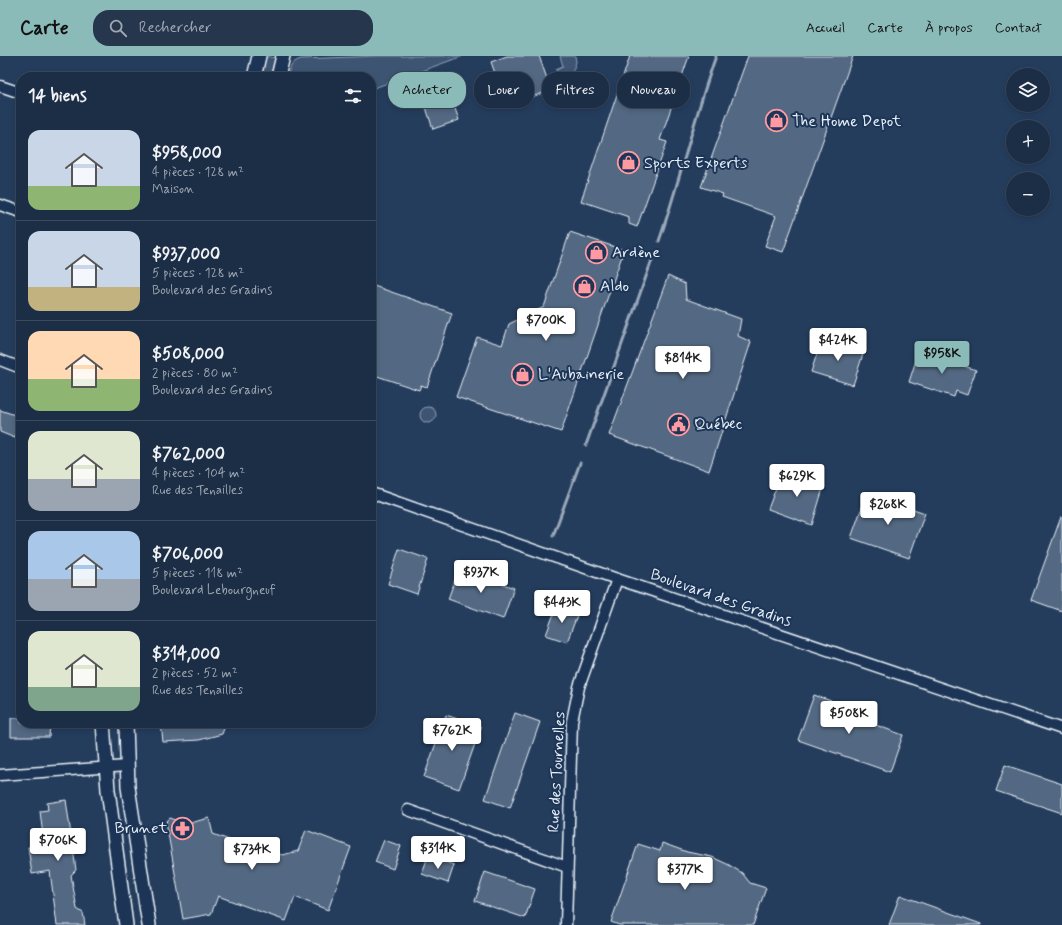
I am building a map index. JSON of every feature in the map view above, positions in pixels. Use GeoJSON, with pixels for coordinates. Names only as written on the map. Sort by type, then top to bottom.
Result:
{"type":"FeatureCollection","features":[{"type":"Feature","properties":{"kind":"main road"},"geometry":{"type":"LineString","coordinates":[[255,72],[258,56]]}},
{"type":"Feature","properties":{"kind":"main road"},"geometry":{"type":"LineString","coordinates":[[279,72],[283,56]]}},
{"type":"Feature","properties":{"kind":"main road"},"geometry":{"type":"LineString","coordinates":[[103,728],[105,768],[126,925]]}},
{"type":"Feature","properties":{"kind":"main road"},"geometry":{"type":"LineString","coordinates":[[126,728],[134,832],[149,925]]}},
{"type":"Feature","properties":{"kind":"street"},"geometry":{"type":"LineString","coordinates":[[0,86],[16,91]]}},
{"type":"Feature","properties":{"kind":"street"},"geometry":{"type":"LineString","coordinates":[[0,205],[16,210]]}},
{"type":"Feature","properties":{"kind":"street"},"geometry":{"type":"LineString","coordinates":[[0,360],[16,366]]}},
{"type":"Feature","properties":{"kind":"street","name":"Boulevard des Gradins"},"geometry":{"type":"LineString","coordinates":[[376,495],[617,579],[1062,729]]}},
{"type":"Feature","properties":{"kind":"street","name":"Rue des Tournelles"},"geometry":{"type":"LineString","coordinates":[[566,925],[572,721],[575,704],[588,659],[617,579]]}},
{"type":"Feature","properties":{"kind":"street"},"geometry":{"type":"LineString","coordinates":[[0,775],[128,766]]}},
{"type":"Feature","properties":{"kind":"street"},"geometry":{"type":"LineString","coordinates":[[408,810],[567,866]]}},
{"type":"Feature","properties":{"kind":"shaded area"},"geometry":{"type":"Polygon","coordinates":[[[266,56],[275,58],[271,72],[263,72],[266,56]]]}},
{"type":"Feature","properties":{"kind":"shaded area"},"geometry":{"type":"Polygon","coordinates":[[[379,56],[463,56],[418,72],[388,72],[388,83],[376,87],[376,72],[289,72],[293,64],[298,60],[379,56]]]}},
{"type":"Feature","properties":{"kind":"shaded area"},"geometry":{"type":"Polygon","coordinates":[[[560,56],[575,56],[576,62],[572,72],[557,72],[556,69],[563,66],[560,56]]]}},
{"type":"Feature","properties":{"kind":"shaded area"},"geometry":{"type":"Polygon","coordinates":[[[428,407],[435,412],[436,415],[431,422],[428,423],[421,418],[420,415],[425,408],[428,407]]]}},
{"type":"Feature","properties":{"kind":"building"},"geometry":{"type":"Polygon","coordinates":[[[507,56],[539,56],[545,72],[542,72],[542,93],[534,96],[534,72],[495,72],[491,62],[507,56]]]}},
{"type":"Feature","properties":{"kind":"building"},"geometry":{"type":"Polygon","coordinates":[[[630,56],[689,56],[683,72],[625,72],[630,56]]]}},
{"type":"Feature","properties":{"kind":"building","name":"The Home Depot"},"geometry":{"type":"Polygon","coordinates":[[[748,56],[853,56],[783,252],[765,246],[776,216],[722,197],[723,194],[701,187],[748,56]]]}},
{"type":"Feature","properties":{"kind":"building"},"geometry":{"type":"Polygon","coordinates":[[[617,94],[617,108],[671,108],[660,140],[667,142],[637,227],[629,224],[629,217],[581,201],[617,94]]]}},
{"type":"Feature","properties":{"kind":"building"},"geometry":{"type":"Polygon","coordinates":[[[426,108],[455,108],[459,120],[433,129],[426,108]]]}},
{"type":"Feature","properties":{"kind":"building"},"geometry":{"type":"Polygon","coordinates":[[[570,232],[624,250],[561,432],[456,397],[477,337],[502,345],[509,324],[544,307],[570,232]]]}},
{"type":"Feature","properties":{"kind":"building"},"geometry":{"type":"Polygon","coordinates":[[[668,276],[685,284],[686,299],[741,319],[738,336],[751,342],[709,471],[609,435],[668,276]]]}},
{"type":"Feature","properties":{"kind":"building"},"geometry":{"type":"Polygon","coordinates":[[[376,287],[452,313],[427,387],[421,385],[419,390],[376,376],[376,287]]]}},
{"type":"Feature","properties":{"kind":"building"},"geometry":{"type":"Polygon","coordinates":[[[822,338],[864,351],[853,385],[811,372],[822,338]]]}},
{"type":"Feature","properties":{"kind":"building"},"geometry":{"type":"Polygon","coordinates":[[[919,351],[976,370],[967,395],[956,391],[954,397],[909,382],[919,351]]]}},
{"type":"Feature","properties":{"kind":"building"},"geometry":{"type":"Polygon","coordinates":[[[0,410],[16,415],[15,438],[0,432],[0,410]]]}},
{"type":"Feature","properties":{"kind":"building"},"geometry":{"type":"Polygon","coordinates":[[[782,472],[824,485],[812,525],[768,509],[782,472]]]}},
{"type":"Feature","properties":{"kind":"building"},"geometry":{"type":"Polygon","coordinates":[[[867,493],[925,513],[909,558],[851,538],[867,493]]]}},
{"type":"Feature","properties":{"kind":"building"},"geometry":{"type":"Polygon","coordinates":[[[1062,517],[1062,611],[1031,600],[1062,517]]]}},
{"type":"Feature","properties":{"kind":"building"},"geometry":{"type":"Polygon","coordinates":[[[399,549],[428,559],[417,594],[388,584],[399,549]]]}},
{"type":"Feature","properties":{"kind":"building"},"geometry":{"type":"Polygon","coordinates":[[[459,568],[514,588],[503,619],[448,599],[459,568]]]}},
{"type":"Feature","properties":{"kind":"building"},"geometry":{"type":"Polygon","coordinates":[[[557,605],[578,613],[567,642],[546,635],[557,605]]]}},
{"type":"Feature","properties":{"kind":"building"},"geometry":{"type":"Polygon","coordinates":[[[814,695],[831,701],[830,703],[866,715],[873,724],[903,735],[890,772],[798,740],[814,695]]]}},
{"type":"Feature","properties":{"kind":"building"},"geometry":{"type":"Polygon","coordinates":[[[515,713],[540,722],[510,808],[485,799],[515,713]]]}},
{"type":"Feature","properties":{"kind":"building"},"geometry":{"type":"Polygon","coordinates":[[[446,715],[481,727],[459,789],[424,777],[446,715]]]}},
{"type":"Feature","properties":{"kind":"building"},"geometry":{"type":"Polygon","coordinates":[[[11,718],[16,718],[16,728],[50,728],[49,737],[11,737],[11,718]]]}},
{"type":"Feature","properties":{"kind":"building"},"geometry":{"type":"Polygon","coordinates":[[[162,728],[224,728],[222,734],[199,740],[163,742],[162,728]]]}},
{"type":"Feature","properties":{"kind":"building"},"geometry":{"type":"Polygon","coordinates":[[[1005,765],[1062,784],[1062,813],[996,791],[1005,765]]]}},
{"type":"Feature","properties":{"kind":"building"},"geometry":{"type":"Polygon","coordinates":[[[66,800],[76,870],[71,875],[77,909],[83,913],[85,925],[57,925],[50,871],[32,874],[28,847],[44,844],[40,811],[48,810],[47,803],[66,800]]]}},
{"type":"Feature","properties":{"kind":"building"},"geometry":{"type":"Polygon","coordinates":[[[170,818],[186,824],[209,818],[213,834],[253,849],[267,846],[268,850],[282,855],[298,851],[306,830],[351,847],[328,910],[295,897],[286,921],[218,896],[211,914],[183,919],[166,822],[170,818]]]}},
{"type":"Feature","properties":{"kind":"building"},"geometry":{"type":"Polygon","coordinates":[[[384,840],[401,846],[393,869],[375,862],[384,840]]]}},
{"type":"Feature","properties":{"kind":"building"},"geometry":{"type":"Polygon","coordinates":[[[662,843],[687,852],[712,857],[742,873],[750,883],[766,888],[753,925],[619,925],[611,922],[638,844],[660,851],[662,843]]]}},
{"type":"Feature","properties":{"kind":"building"},"geometry":{"type":"Polygon","coordinates":[[[428,856],[454,865],[448,883],[422,874],[428,856]]]}},
{"type":"Feature","properties":{"kind":"building"},"geometry":{"type":"Polygon","coordinates":[[[485,872],[535,889],[525,918],[475,901],[485,872]]]}},
{"type":"Feature","properties":{"kind":"building"},"geometry":{"type":"Polygon","coordinates":[[[900,895],[981,924],[981,925],[889,925],[900,895]]]}},
{"type":"Feature","properties":{"kind":"waterway"},"geometry":{"type":"LineString","coordinates":[[659,241],[716,56]]}},
{"type":"Feature","properties":{"kind":"waterway"},"geometry":{"type":"LineString","coordinates":[[586,445],[653,257]]}},
{"type":"Feature","properties":{"kind":"waterway"},"geometry":{"type":"LineString","coordinates":[[553,536],[580,463]]}},
{"type":"Feature","properties":{"kind":"place","name":"The Home Depot"},"geometry":{"type":"Point","coordinates":[777,121]}},
{"type":"Feature","properties":{"kind":"place","name":"Sports Experts"},"geometry":{"type":"Point","coordinates":[628,163]}},
{"type":"Feature","properties":{"kind":"place","name":"Ardène"},"geometry":{"type":"Point","coordinates":[597,252]}},
{"type":"Feature","properties":{"kind":"place","name":"Aldo"},"geometry":{"type":"Point","coordinates":[584,286]}},
{"type":"Feature","properties":{"kind":"place","name":"L'Aubainerie"},"geometry":{"type":"Point","coordinates":[522,374]}},
{"type":"Feature","properties":{"kind":"place","name":"Québec"},"geometry":{"type":"Point","coordinates":[679,424]}},
{"type":"Feature","properties":{"kind":"place","name":"Brunet"},"geometry":{"type":"Point","coordinates":[183,828]}}]}
